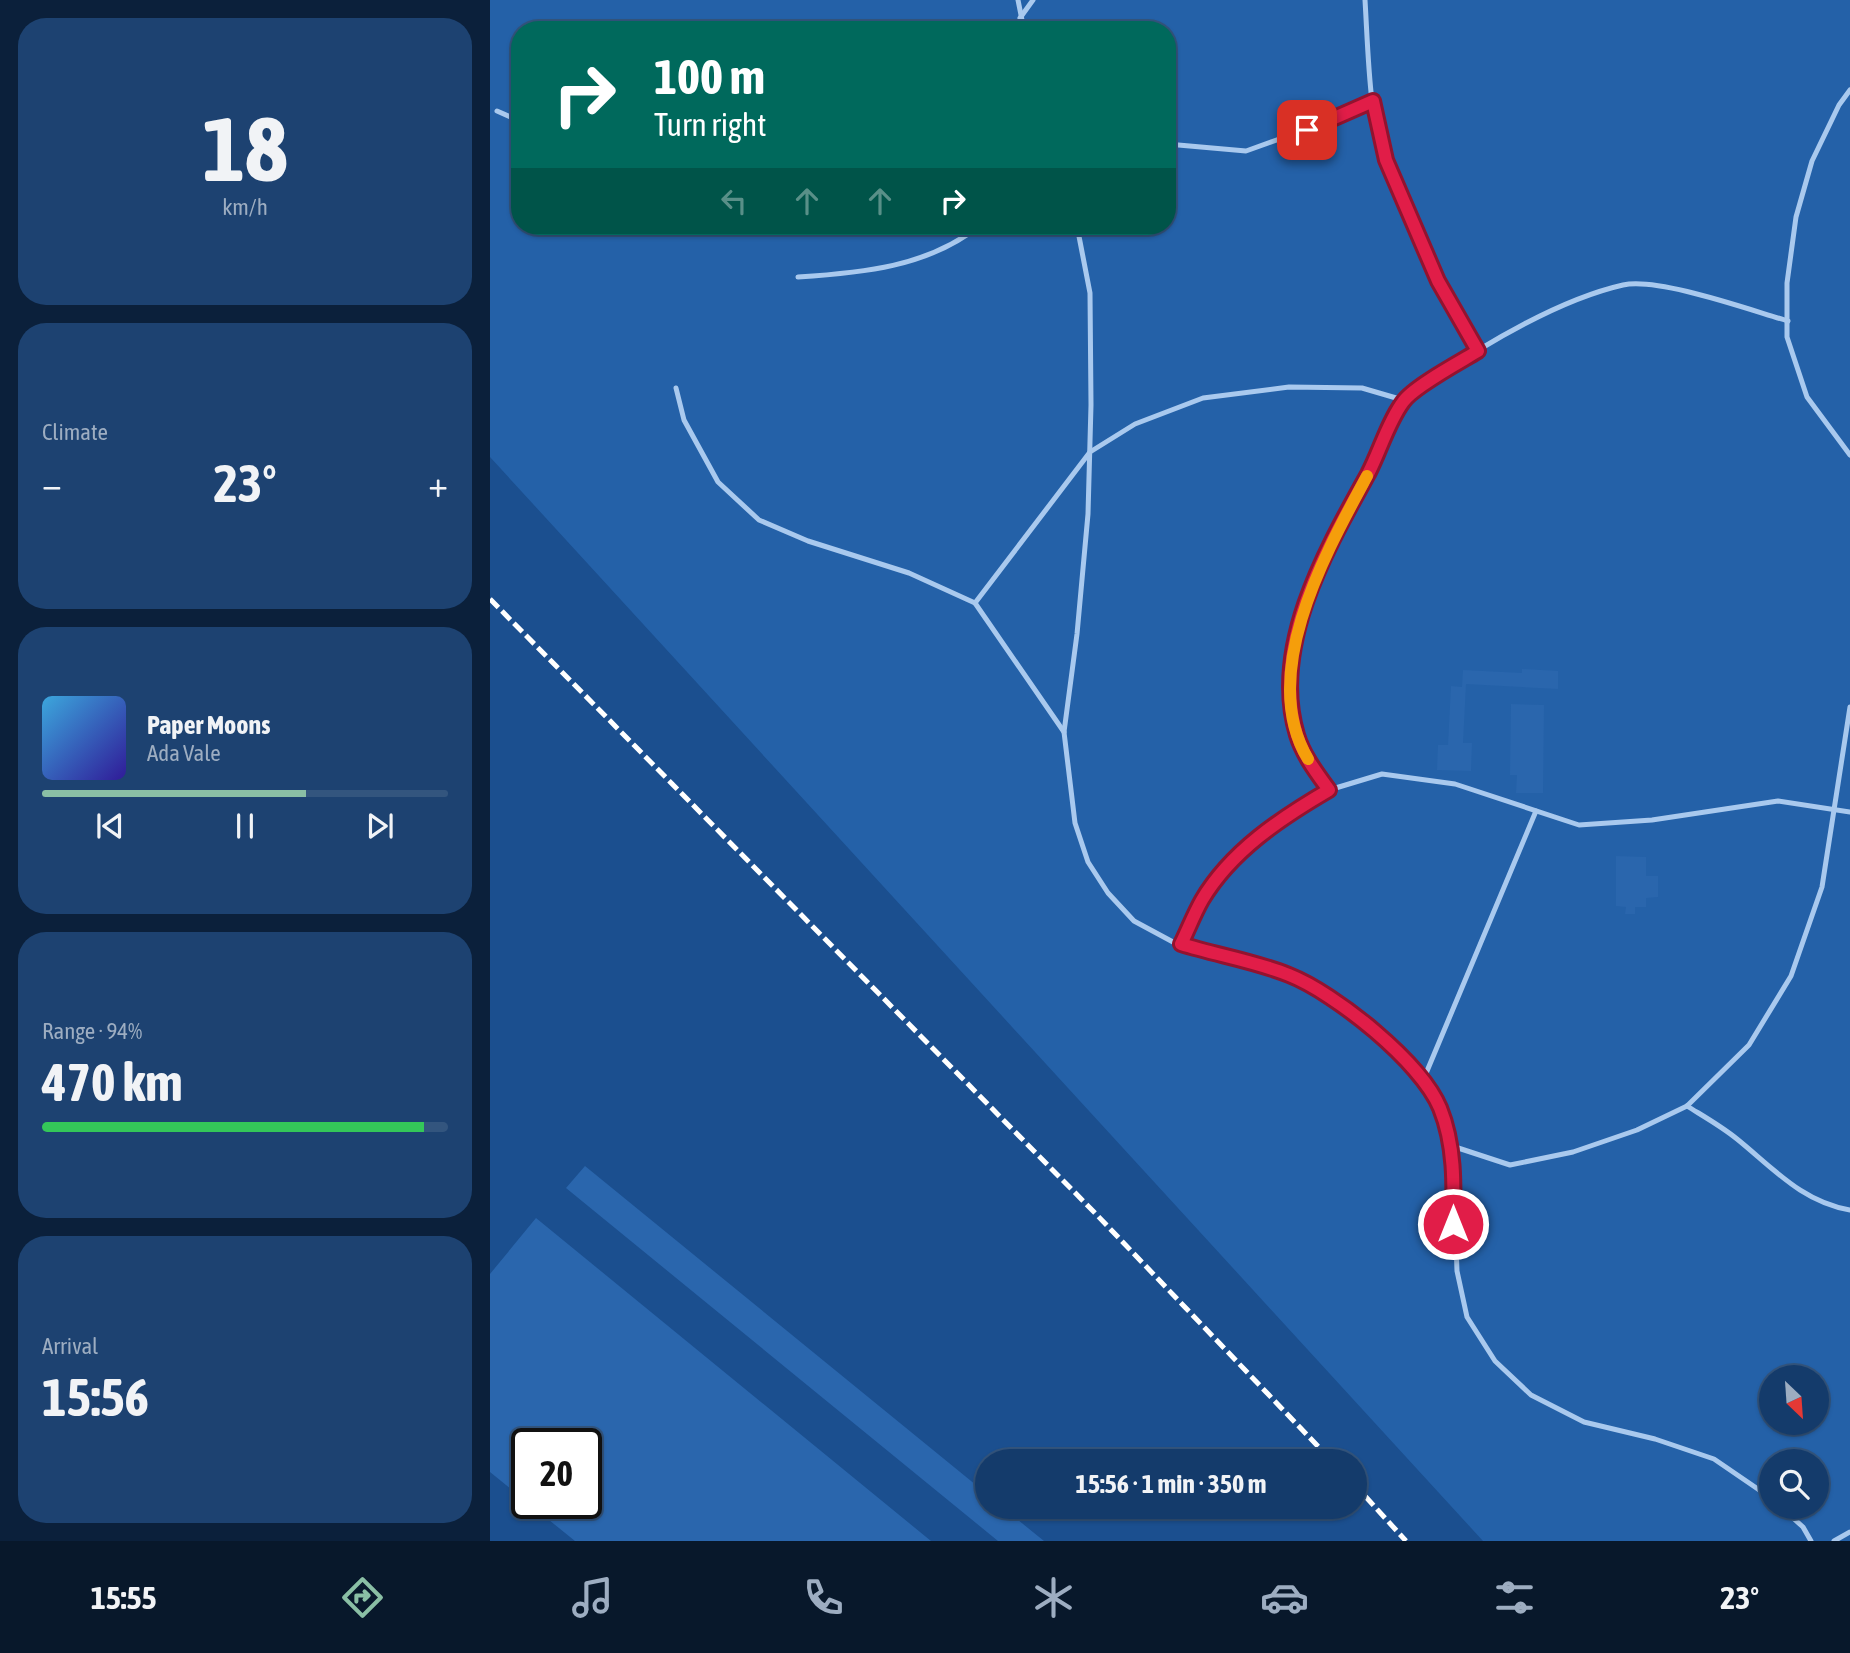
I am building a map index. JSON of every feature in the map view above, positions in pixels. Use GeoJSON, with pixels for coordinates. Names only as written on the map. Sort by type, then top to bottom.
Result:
{"type":"FeatureCollection","features":[{"type":"Feature","properties":{"kind":"lane"},"geometry":{"type":"LineString","coordinates":[[1018,0],[1021,21]]}},
{"type":"Feature","properties":{"kind":"lane"},"geometry":{"type":"LineString","coordinates":[[1020,18],[1034,0]]}},
{"type":"Feature","properties":{"kind":"lane"},"geometry":{"type":"LineString","coordinates":[[1365,0],[1373,101],[1391,172],[1438,281],[1478,351]]}},
{"type":"Feature","properties":{"kind":"lane"},"geometry":{"type":"LineString","coordinates":[[1850,90],[1839,105],[1812,161],[1796,217],[1787,283],[1787,337],[1807,397],[1850,455]]}},
{"type":"Feature","properties":{"kind":"lane"},"geometry":{"type":"LineString","coordinates":[[1176,145],[1246,151],[1330,121],[1373,101]]}},
{"type":"Feature","properties":{"kind":"lane"},"geometry":{"type":"LineString","coordinates":[[497,111],[511,117]]}},
{"type":"Feature","properties":{"kind":"lane"},"geometry":{"type":"LineString","coordinates":[[798,277],[866,273],[923,257],[963,235]]}},
{"type":"Feature","properties":{"kind":"lane"},"geometry":{"type":"LineString","coordinates":[[1079,235],[1090,293],[1090,452],[1077,634],[1064,732],[1075,823],[1088,862],[1108,893],[1134,921],[1181,944],[1290,975],[1352,1012],[1404,1058],[1440,1107],[1453,1161],[1457,1271],[1467,1317],[1495,1361],[1531,1395],[1584,1422],[1655,1439],[1714,1459],[1759,1490]]}},
{"type":"Feature","properties":{"kind":"lane"},"geometry":{"type":"LineString","coordinates":[[1329,790],[1306,756],[1296,733],[1291,688],[1297,629],[1324,555],[1379,454],[1403,400],[1478,351],[1565,306],[1625,284],[1660,287],[1787,321]]}},
{"type":"Feature","properties":{"kind":"lane"},"geometry":{"type":"LineString","coordinates":[[975,603],[1090,452],[1135,424],[1203,398],[1289,387],[1362,388],[1403,400]]}},
{"type":"Feature","properties":{"kind":"lane"},"geometry":{"type":"LineString","coordinates":[[676,388],[684,420],[718,482],[759,520],[808,541],[909,573],[975,603],[1064,732]]}},
{"type":"Feature","properties":{"kind":"lane"},"geometry":{"type":"LineString","coordinates":[[1449,1145],[1510,1165],[1573,1152],[1637,1130],[1687,1106],[1749,1045],[1791,976],[1822,887],[1850,707]]}},
{"type":"Feature","properties":{"kind":"lane"},"geometry":{"type":"LineString","coordinates":[[1181,944],[1203,899],[1243,851],[1286,816],[1329,790],[1382,774],[1454,784],[1579,825],[1652,820],[1778,801],[1850,812]]}},
{"type":"Feature","properties":{"kind":"lane"},"geometry":{"type":"LineString","coordinates":[[1422,1083],[1536,811]]}},
{"type":"Feature","properties":{"kind":"lane"},"geometry":{"type":"LineString","coordinates":[[1687,1106],[1734,1137],[1794,1188],[1826,1206],[1850,1210]]}},
{"type":"Feature","properties":{"kind":"lane"},"geometry":{"type":"LineString","coordinates":[[1794,1519],[1803,1527],[1811,1541]]}},
{"type":"Feature","properties":{"kind":"lane"},"geometry":{"type":"LineString","coordinates":[[1834,1541],[1850,1532]]}},
{"type":"Feature","properties":{"kind":"shaded area"},"geometry":{"type":"Polygon","coordinates":[[[490,0],[1850,0],[1850,1541],[1483,1541],[490,457],[490,0]]]}},
{"type":"Feature","properties":{"kind":"building"},"geometry":{"type":"Polygon","coordinates":[[[1522,669],[1558,671],[1558,689],[1466,684],[1463,743],[1472,743],[1471,771],[1437,770],[1438,745],[1448,745],[1451,686],[1462,687],[1463,670],[1522,673],[1522,669]]]}},
{"type":"Feature","properties":{"kind":"building"},"geometry":{"type":"Polygon","coordinates":[[[1511,704],[1544,705],[1543,793],[1516,793],[1517,775],[1510,775],[1511,704]]]}},
{"type":"Feature","properties":{"kind":"building"},"geometry":{"type":"Polygon","coordinates":[[[1616,856],[1646,857],[1646,876],[1658,876],[1658,897],[1646,898],[1646,907],[1635,907],[1635,914],[1625,914],[1626,907],[1616,906],[1616,856]]]}},
{"type":"Feature","properties":{"kind":"building"},"geometry":{"type":"Polygon","coordinates":[[[585,1166],[975,1484],[975,1519],[1017,1519],[1044,1541],[998,1541],[566,1188],[585,1166]]]}},
{"type":"Feature","properties":{"kind":"building"},"geometry":{"type":"Polygon","coordinates":[[[536,1218],[931,1541],[575,1541],[548,1519],[602,1519],[602,1428],[511,1428],[511,1489],[490,1472],[490,1274],[536,1218]]]}},
{"type":"Feature","properties":{"kind":"railway"},"geometry":{"type":"LineString","coordinates":[[490,599],[1095,1213],[1321,1449]]}},
{"type":"Feature","properties":{"kind":"railway"},"geometry":{"type":"LineString","coordinates":[[1367,1498],[1406,1541]]}},
{"type":"Feature","properties":{"kind":"slow traffic"},"geometry":{"type":"LineString","coordinates":[[1308,759],[1296,733],[1291,688],[1297,629],[1324,555],[1367,476]]}},
{"type":"Feature","properties":{"kind":"route"},"geometry":{"type":"LineString","coordinates":[[1307,130],[1373,101],[1386,160],[1438,281],[1478,351],[1403,400],[1379,454],[1324,555],[1297,629],[1291,688],[1296,733],[1306,756],[1329,790],[1286,816],[1243,851],[1203,899],[1181,944],[1290,975],[1352,1012],[1404,1058],[1440,1107],[1453,1161],[1453,1224]]}}]}
